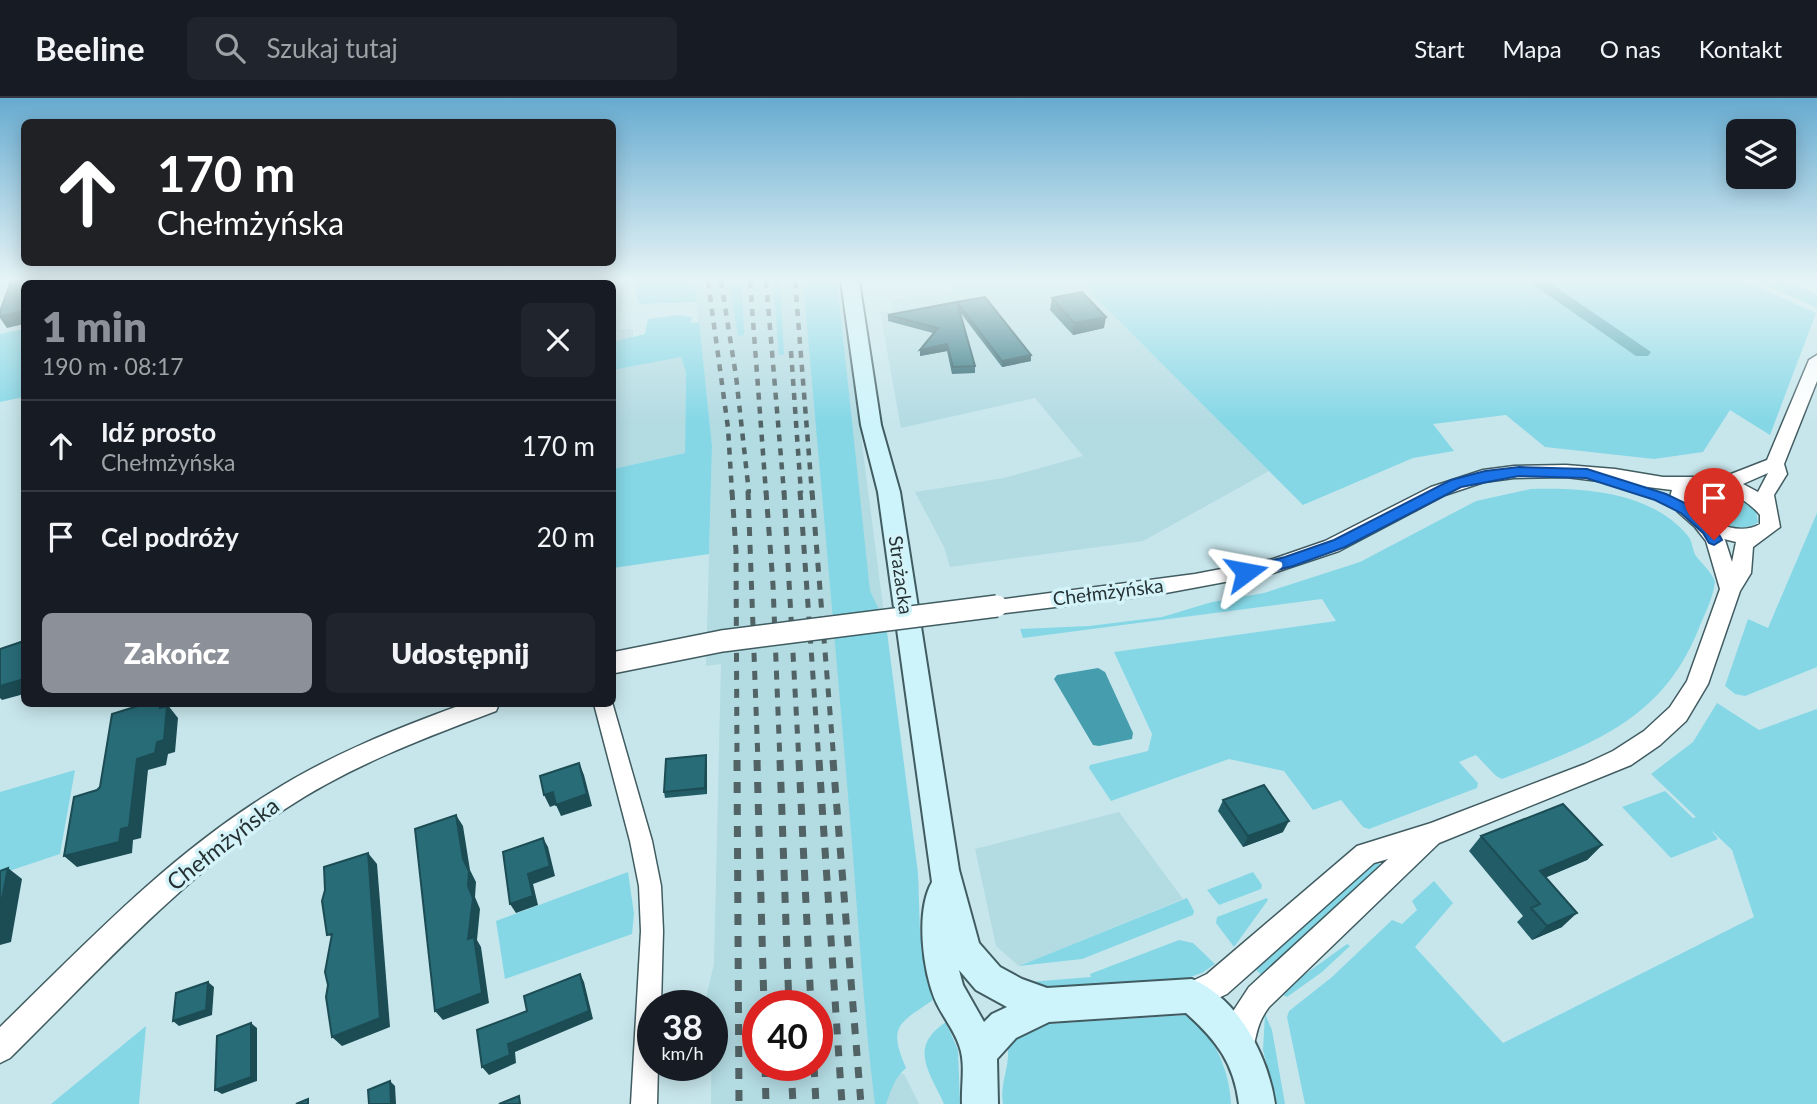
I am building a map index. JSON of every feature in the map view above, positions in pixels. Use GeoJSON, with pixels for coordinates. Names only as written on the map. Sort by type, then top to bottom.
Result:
{"type":"FeatureCollection","features":[{"type":"Feature","properties":{"kind":"main road","name":"Strażacka"},"geometry":{"type":"LineString","coordinates":[[857,328],[872,433],[889,492],[944,870],[970,960],[999,985],[1047,1005]]}},
{"type":"Feature","properties":{"kind":"main road","name":"Strażacka"},"geometry":{"type":"LineString","coordinates":[[944,870],[939,951],[941,968],[950,996],[971,1028],[979,1053]]}},
{"type":"Feature","properties":{"kind":"main road"},"geometry":{"type":"LineString","coordinates":[[980,1104],[979,1053],[1004,1026],[1047,1005],[1192,996],[1240,1045],[1254,1084],[1257,1104]]}},
{"type":"Feature","properties":{"kind":"street"},"geometry":{"type":"LineString","coordinates":[[1192,996],[1217,984],[1366,854],[1433,834],[1609,765],[1653,738],[1678,714],[1697,684],[1730,589],[1741,573],[1745,543],[1770,527],[1770,514],[1764,498],[1778,474],[1775,464],[1817,360]]}},
{"type":"Feature","properties":{"kind":"street"},"geometry":{"type":"LineString","coordinates":[[1713,482],[1735,481],[1775,464]]}},
{"type":"Feature","properties":{"kind":"street","name":"Chełmżyńska"},"geometry":{"type":"LineString","coordinates":[[616,662],[705,644],[1253,571],[1340,544],[1431,495],[1465,481],[1519,471],[1612,474],[1668,484],[1713,482]]}},
{"type":"Feature","properties":{"kind":"street","name":"Chełmżyńska"},"geometry":{"type":"LineString","coordinates":[[1587,474],[1661,497],[1734,534],[1758,534]]}},
{"type":"Feature","properties":{"kind":"street"},"geometry":{"type":"LineString","coordinates":[[1693,482],[1679,492],[1681,503],[1714,540],[1730,589]]}},
{"type":"Feature","properties":{"kind":"street"},"geometry":{"type":"LineString","coordinates":[[1713,482],[1748,494],[1770,514]]}},
{"type":"Feature","properties":{"kind":"street","name":"Chełmżyńska"},"geometry":{"type":"LineString","coordinates":[[0,1048],[163,890],[215,845],[258,813],[355,758],[481,707]]}},
{"type":"Feature","properties":{"kind":"street"},"geometry":{"type":"LineString","coordinates":[[605,707],[641,841],[650,886],[652,931],[644,1104]]}},
{"type":"Feature","properties":{"kind":"street"},"geometry":{"type":"LineString","coordinates":[[1240,1045],[1244,1019],[1259,997],[1433,834]]}},
{"type":"Feature","properties":{"kind":"shaded area"},"geometry":{"type":"Polygon","coordinates":[[[616,328],[633,329],[633,338],[616,341],[616,328]]]}},
{"type":"Feature","properties":{"kind":"shaded area"},"geometry":{"type":"Polygon","coordinates":[[[646,328],[700,328],[712,446],[709,554],[616,568],[616,468],[685,453],[686,372],[681,357],[616,369],[616,341],[645,334],[646,328]]]}},
{"type":"Feature","properties":{"kind":"shaded area"},"geometry":{"type":"Polygon","coordinates":[[[699,328],[847,328],[919,885],[896,1008],[892,1073],[904,1074],[919,1104],[711,1104],[711,1081],[728,1081],[728,990],[708,990],[714,964],[721,664],[706,666],[712,446],[699,328]]]}},
{"type":"Feature","properties":{"kind":"shaded area"},"geometry":{"type":"Polygon","coordinates":[[[737,328],[744,328],[744,335],[738,336],[737,328]]]}},
{"type":"Feature","properties":{"kind":"shaded area"},"geometry":{"type":"Polygon","coordinates":[[[777,328],[783,328],[784,355],[779,355],[777,328]]]}},
{"type":"Feature","properties":{"kind":"shaded area"},"geometry":{"type":"Polygon","coordinates":[[[807,328],[842,328],[870,591],[886,624],[918,873],[920,932],[933,1000],[911,1015],[900,1027],[897,1034],[898,1043],[906,1068],[896,1080],[886,1104],[875,1104],[807,328]]]}},
{"type":"Feature","properties":{"kind":"shaded area"},"geometry":{"type":"Polygon","coordinates":[[[883,328],[1126,328],[1269,471],[1143,541],[950,567],[944,547],[915,492],[1004,478],[1083,456],[1035,398],[901,428],[883,328]]]}},
{"type":"Feature","properties":{"kind":"shaded area"},"geometry":{"type":"Polygon","coordinates":[[[1126,328],[1810,328],[1770,435],[1730,410],[1703,452],[1654,459],[1545,447],[1506,415],[1433,424],[1454,451],[1413,458],[1303,505],[1126,328]]]}},
{"type":"Feature","properties":{"kind":"shaded area"},"geometry":{"type":"Polygon","coordinates":[[[21,330],[21,398],[0,402],[0,334],[21,330]]]}},
{"type":"Feature","properties":{"kind":"shaded area"},"geometry":{"type":"Polygon","coordinates":[[[681,357],[686,372],[685,453],[616,468],[616,369],[681,357]]]}},
{"type":"Feature","properties":{"kind":"shaded area"},"geometry":{"type":"Polygon","coordinates":[[[1531,489],[1573,489],[1616,495],[1656,510],[1673,521],[1690,538],[1696,556],[1715,582],[1711,600],[1699,628],[1683,660],[1665,686],[1643,708],[1619,726],[1593,741],[1502,779],[1476,755],[1459,762],[1478,783],[1477,788],[1369,829],[1363,827],[1341,800],[1313,810],[1284,771],[1229,759],[1111,801],[1089,768],[1090,765],[1148,751],[1152,734],[1114,652],[1336,621],[1322,599],[1023,638],[1020,629],[1089,626],[1162,617],[1212,602],[1264,593],[1360,562],[1476,501],[1531,489]]]}},
{"type":"Feature","properties":{"kind":"shaded area"},"geometry":{"type":"Polygon","coordinates":[[[1702,489],[1724,491],[1742,499],[1755,507],[1758,522],[1741,528],[1713,521],[1692,502],[1693,494],[1702,489]]]}},
{"type":"Feature","properties":{"kind":"shaded area"},"geometry":{"type":"Polygon","coordinates":[[[1817,513],[1817,667],[1745,696],[1735,694],[1725,686],[1748,619],[1768,628],[1817,513]]]}},
{"type":"Feature","properties":{"kind":"shaded area"},"geometry":{"type":"Polygon","coordinates":[[[1098,668],[1105,672],[1133,733],[1132,739],[1093,745],[1054,679],[1057,675],[1098,668]]]}},
{"type":"Feature","properties":{"kind":"shaded area"},"geometry":{"type":"Polygon","coordinates":[[[1717,703],[1759,730],[1817,709],[1817,1104],[1305,1104],[1287,1017],[1289,1011],[1332,977],[1392,920],[1402,924],[1417,910],[1412,901],[1434,881],[1453,903],[1415,947],[1503,1043],[1754,917],[1732,850],[1711,830],[1718,839],[1671,858],[1622,807],[1665,791],[1693,818],[1696,817],[1651,774],[1693,742],[1717,703]]]}},
{"type":"Feature","properties":{"kind":"shaded area"},"geometry":{"type":"Polygon","coordinates":[[[75,770],[60,854],[0,874],[0,792],[75,770]]]}},
{"type":"Feature","properties":{"kind":"shaded area"},"geometry":{"type":"Polygon","coordinates":[[[1119,812],[1183,899],[1019,966],[996,946],[975,849],[1119,812]]]}},
{"type":"Feature","properties":{"kind":"shaded area"},"geometry":{"type":"Polygon","coordinates":[[[1376,862],[1383,866],[1263,976],[1256,970],[1376,862]]]}},
{"type":"Feature","properties":{"kind":"shaded area"},"geometry":{"type":"Polygon","coordinates":[[[628,872],[634,914],[632,934],[505,979],[496,921],[628,872]]]}},
{"type":"Feature","properties":{"kind":"shaded area"},"geometry":{"type":"Polygon","coordinates":[[[1253,872],[1262,885],[1261,889],[1219,905],[1207,890],[1253,872]]]}},
{"type":"Feature","properties":{"kind":"shaded area"},"geometry":{"type":"Polygon","coordinates":[[[1187,898],[1194,911],[1193,915],[1082,959],[1019,966],[1187,898]]]}},
{"type":"Feature","properties":{"kind":"shaded area"},"geometry":{"type":"Polygon","coordinates":[[[1267,898],[1234,947],[1216,923],[1217,917],[1267,898]]]}},
{"type":"Feature","properties":{"kind":"shaded area"},"geometry":{"type":"Polygon","coordinates":[[[1179,940],[1193,943],[1215,964],[1202,973],[1185,979],[1037,988],[1029,982],[1091,977],[1090,974],[1179,940]]]}},
{"type":"Feature","properties":{"kind":"shaded area"},"geometry":{"type":"Polygon","coordinates":[[[1347,944],[1350,946],[1322,972],[1287,997],[1279,993],[1347,944]]]}},
{"type":"Feature","properties":{"kind":"shaded area"},"geometry":{"type":"Polygon","coordinates":[[[1265,1014],[1272,1030],[1285,1104],[1277,1104],[1263,1050],[1265,1014]]]}},
{"type":"Feature","properties":{"kind":"shaded area"},"geometry":{"type":"Polygon","coordinates":[[[1187,1015],[1205,1032],[1219,1054],[1228,1079],[1231,1104],[1003,1104],[1007,1042],[1038,1025],[1187,1015]]]}},
{"type":"Feature","properties":{"kind":"shaded area"},"geometry":{"type":"Polygon","coordinates":[[[946,1022],[958,1050],[960,1104],[944,1104],[925,1060],[928,1041],[934,1031],[946,1022]]]}},
{"type":"Feature","properties":{"kind":"shaded area"},"geometry":{"type":"Polygon","coordinates":[[[146,1026],[139,1104],[51,1104],[146,1026]]]}},
{"type":"Feature","properties":{"kind":"building"},"geometry":{"type":"Polygon","coordinates":[[[938,328],[964,328],[975,366],[953,367],[947,344],[920,350],[938,328]]]}},
{"type":"Feature","properties":{"kind":"building"},"geometry":{"type":"Polygon","coordinates":[[[977,328],[1010,328],[1031,355],[1002,361],[977,328]]]}},
{"type":"Feature","properties":{"kind":"building"},"geometry":{"type":"Polygon","coordinates":[[[21,642],[21,680],[0,686],[0,649],[21,642]]]}},
{"type":"Feature","properties":{"kind":"building"},"geometry":{"type":"Polygon","coordinates":[[[134,707],[167,707],[164,740],[157,742],[155,753],[137,759],[129,827],[121,829],[119,842],[64,856],[74,797],[100,787],[112,714],[134,707]]]}},
{"type":"Feature","properties":{"kind":"building"},"geometry":{"type":"Polygon","coordinates":[[[706,755],[705,788],[664,792],[666,759],[706,755]]]}},
{"type":"Feature","properties":{"kind":"building"},"geometry":{"type":"Polygon","coordinates":[[[579,763],[587,794],[556,805],[553,792],[544,795],[540,776],[579,763]]]}},
{"type":"Feature","properties":{"kind":"building"},"geometry":{"type":"Polygon","coordinates":[[[1264,785],[1289,821],[1248,836],[1223,800],[1264,785]]]}},
{"type":"Feature","properties":{"kind":"building"},"geometry":{"type":"Polygon","coordinates":[[[1563,804],[1602,845],[1540,871],[1577,913],[1547,926],[1531,908],[1540,904],[1481,836],[1563,804]]]}},
{"type":"Feature","properties":{"kind":"building"},"geometry":{"type":"Polygon","coordinates":[[[456,815],[463,859],[469,871],[468,886],[473,898],[468,939],[474,937],[482,993],[435,1011],[415,829],[456,815]]]}},
{"type":"Feature","properties":{"kind":"building"},"geometry":{"type":"Polygon","coordinates":[[[543,838],[550,866],[528,874],[533,896],[510,904],[503,852],[543,838]]]}},
{"type":"Feature","properties":{"kind":"building"},"geometry":{"type":"Polygon","coordinates":[[[368,853],[380,1018],[332,1037],[325,972],[332,934],[327,935],[322,901],[325,890],[324,867],[368,853]]]}},
{"type":"Feature","properties":{"kind":"building"},"geometry":{"type":"Polygon","coordinates":[[[8,868],[0,909],[0,871],[8,868]]]}},
{"type":"Feature","properties":{"kind":"building"},"geometry":{"type":"Polygon","coordinates":[[[580,974],[589,1011],[508,1044],[510,1055],[482,1067],[477,1030],[527,1011],[524,996],[580,974]]]}},
{"type":"Feature","properties":{"kind":"building"},"geometry":{"type":"Polygon","coordinates":[[[208,982],[206,1010],[173,1021],[176,993],[208,982]]]}},
{"type":"Feature","properties":{"kind":"building"},"geometry":{"type":"Polygon","coordinates":[[[251,1023],[251,1077],[215,1090],[217,1036],[251,1023]]]}},
{"type":"Feature","properties":{"kind":"building"},"geometry":{"type":"Polygon","coordinates":[[[390,1081],[391,1104],[369,1104],[368,1090],[390,1081]]]}},
{"type":"Feature","properties":{"kind":"building"},"geometry":{"type":"Polygon","coordinates":[[[519,1096],[520,1104],[499,1104],[519,1096]]]}},
{"type":"Feature","properties":{"kind":"waterway"},"geometry":{"type":"LineString","coordinates":[[1606,328],[1642,352]]}},
{"type":"Feature","properties":{"kind":"railway"},"geometry":{"type":"LineString","coordinates":[[714,328],[728,428],[732,493]]}},
{"type":"Feature","properties":{"kind":"railway"},"geometry":{"type":"LineString","coordinates":[[728,328],[749,493]]}},
{"type":"Feature","properties":{"kind":"railway"},"geometry":{"type":"LineString","coordinates":[[754,328],[766,493]]}},
{"type":"Feature","properties":{"kind":"railway"},"geometry":{"type":"LineString","coordinates":[[770,328],[784,493]]}},
{"type":"Feature","properties":{"kind":"railway"},"geometry":{"type":"LineString","coordinates":[[799,328],[812,493]]}},
{"type":"Feature","properties":{"kind":"railway"},"geometry":{"type":"LineString","coordinates":[[791,351],[801,493]]}},
{"type":"Feature","properties":{"kind":"railway"},"geometry":{"type":"LineString","coordinates":[[732,491],[736,551],[737,762]]}},
{"type":"Feature","properties":{"kind":"railway"},"geometry":{"type":"LineString","coordinates":[[748,491],[758,762]]}},
{"type":"Feature","properties":{"kind":"railway"},"geometry":{"type":"LineString","coordinates":[[766,491],[773,585],[780,762]]}},
{"type":"Feature","properties":{"kind":"railway"},"geometry":{"type":"LineString","coordinates":[[784,491],[799,762]]}},
{"type":"Feature","properties":{"kind":"railway"},"geometry":{"type":"LineString","coordinates":[[800,491],[819,762]]}},
{"type":"Feature","properties":{"kind":"railway"},"geometry":{"type":"LineString","coordinates":[[812,491],[834,762]]}},
{"type":"Feature","properties":{"kind":"railway"},"geometry":{"type":"LineString","coordinates":[[737,760],[739,1104]]}},
{"type":"Feature","properties":{"kind":"railway"},"geometry":{"type":"LineString","coordinates":[[757,760],[764,990]]}},
{"type":"Feature","properties":{"kind":"railway"},"geometry":{"type":"LineString","coordinates":[[780,760],[788,990]]}},
{"type":"Feature","properties":{"kind":"railway"},"geometry":{"type":"LineString","coordinates":[[799,760],[810,990]]}},
{"type":"Feature","properties":{"kind":"railway"},"geometry":{"type":"LineString","coordinates":[[819,760],[842,1104]]}},
{"type":"Feature","properties":{"kind":"railway"},"geometry":{"type":"LineString","coordinates":[[833,760],[861,1104]]}},
{"type":"Feature","properties":{"kind":"railway"},"geometry":{"type":"LineString","coordinates":[[765,1081],[766,1104]]}},
{"type":"Feature","properties":{"kind":"railway"},"geometry":{"type":"LineString","coordinates":[[792,1081],[793,1104]]}},
{"type":"Feature","properties":{"kind":"railway"},"geometry":{"type":"LineString","coordinates":[[815,1081],[816,1104]]}},
{"type":"Feature","properties":{"kind":"route"},"geometry":{"type":"LineString","coordinates":[[1246,572],[1288,562],[1340,544],[1456,484],[1519,471],[1587,474],[1661,497],[1686,509],[1701,521],[1714,540]]}}]}
